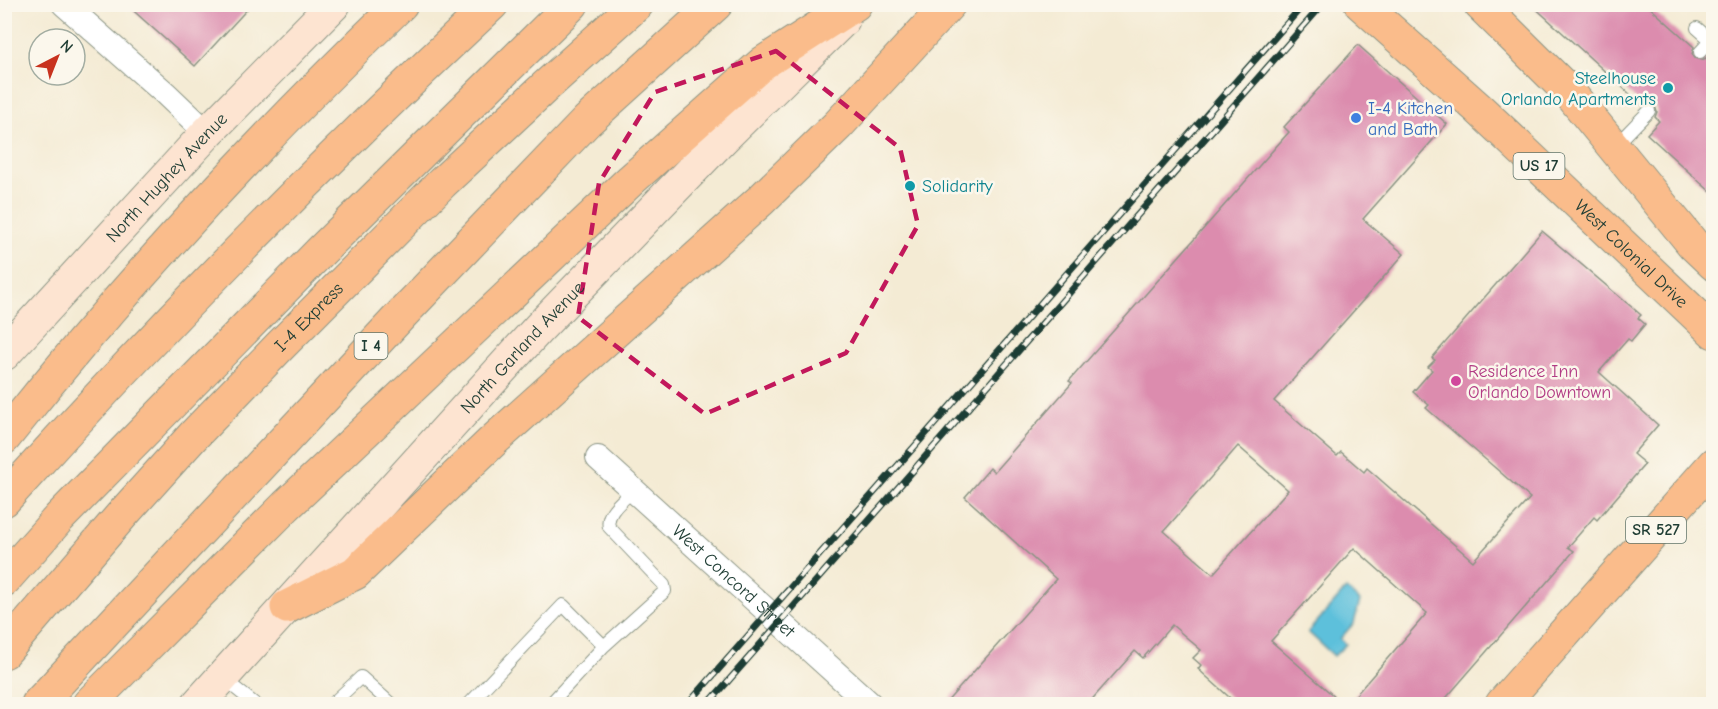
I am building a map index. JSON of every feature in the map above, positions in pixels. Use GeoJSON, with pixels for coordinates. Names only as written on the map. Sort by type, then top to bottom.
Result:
{"type":"FeatureCollection","features":[{"type":"Feature","properties":{"kind":"main road"},"geometry":{"type":"LineString","coordinates":[[4,438],[86,339],[186,226],[300,105],[401,4]]}},
{"type":"Feature","properties":{"kind":"main road"},"geometry":{"type":"LineString","coordinates":[[4,500],[116,379],[253,237],[492,4]]}},
{"type":"Feature","properties":{"kind":"main road"},"geometry":{"type":"LineString","coordinates":[[4,580],[60,518],[321,250],[572,4]]}},
{"type":"Feature","properties":{"kind":"main road","name":"I-4 Express"},"geometry":{"type":"LineString","coordinates":[[4,652],[121,516],[194,435],[264,363],[442,183],[637,4]]}},
{"type":"Feature","properties":{"kind":"main road","name":"I 4"},"geometry":{"type":"LineString","coordinates":[[39,704],[396,320],[587,121],[716,4]]}},
{"type":"Feature","properties":{"kind":"main road"},"geometry":{"type":"LineString","coordinates":[[89,705],[286,506],[632,180],[763,63],[857,4]]}},
{"type":"Feature","properties":{"kind":"main road"},"geometry":{"type":"LineString","coordinates":[[287,607],[355,573],[494,440],[769,192],[838,125],[949,4]]}},
{"type":"Feature","properties":{"kind":"main road","name":"West Colonial Drive"},"geometry":{"type":"LineString","coordinates":[[1361,4],[1479,109],[1713,332]]}},
{"type":"Feature","properties":{"kind":"main road"},"geometry":{"type":"LineString","coordinates":[[1480,4],[1549,70],[1693,244],[1713,264]]}},
{"type":"Feature","properties":{"kind":"main road","name":"SR 527"},"geometry":{"type":"LineString","coordinates":[[1502,705],[1713,464]]}},
{"type":"Feature","properties":{"kind":"street"},"geometry":{"type":"LineString","coordinates":[[64,4],[207,133]]}},
{"type":"Feature","properties":{"kind":"street","name":"North Hughey Avenue"},"geometry":{"type":"LineString","coordinates":[[4,354],[207,133],[334,4]]}},
{"type":"Feature","properties":{"kind":"street","name":"North Garland Avenue"},"geometry":{"type":"LineString","coordinates":[[198,705],[553,313],[857,4]]}},
{"type":"Feature","properties":{"kind":"street","name":"West Concord Street"},"geometry":{"type":"LineString","coordinates":[[598,458],[870,705]]}},
{"type":"Feature","properties":{"kind":"lane"},"geometry":{"type":"LineString","coordinates":[[1697,27],[1712,42],[1700,52]]}},
{"type":"Feature","properties":{"kind":"lane"},"geometry":{"type":"LineString","coordinates":[[1614,147],[1649,111]]}},
{"type":"Feature","properties":{"kind":"lane"},"geometry":{"type":"LineString","coordinates":[[550,705],[604,646],[665,591],[664,585],[609,528],[611,513],[633,490]]}},
{"type":"Feature","properties":{"kind":"lane"},"geometry":{"type":"LineString","coordinates":[[469,705],[563,604],[604,646]]}},
{"type":"Feature","properties":{"kind":"lane"},"geometry":{"type":"LineString","coordinates":[[332,705],[361,677],[391,705]]}},
{"type":"Feature","properties":{"kind":"lane"},"geometry":{"type":"LineString","coordinates":[[223,678],[255,705]]}},
{"type":"Feature","properties":{"kind":"highlighted area"},"geometry":{"type":"Polygon","coordinates":[[[776,51],[900,148],[918,225],[846,353],[705,414],[578,317],[599,183],[655,92],[776,51]]]}},
{"type":"Feature","properties":{"kind":"water"},"geometry":{"type":"Polygon","coordinates":[[[1346,589],[1360,601],[1354,623],[1340,639],[1346,644],[1334,656],[1308,632],[1346,589]]]}},
{"type":"Feature","properties":{"kind":"building"},"geometry":{"type":"Polygon","coordinates":[[[126,4],[252,4],[195,66],[126,4]]]}},
{"type":"Feature","properties":{"kind":"building","name":"Steelhouse Orlando Apartments"},"geometry":{"type":"Polygon","coordinates":[[[1531,4],[1646,4],[1694,47],[1692,54],[1695,58],[1702,60],[1706,58],[1713,65],[1713,194],[1647,134],[1659,121],[1655,117],[1657,112],[1655,106],[1647,103],[1643,106],[1531,4]]]}},
{"type":"Feature","properties":{"kind":"building"},"geometry":{"type":"Polygon","coordinates":[[[1358,45],[1447,124],[1363,219],[1404,254],[1274,401],[1337,456],[1341,452],[1364,472],[1367,468],[1473,561],[1530,498],[1426,408],[1429,405],[1413,392],[1432,370],[1428,367],[1435,360],[1432,358],[1542,231],[1641,315],[1638,318],[1645,324],[1631,341],[1628,339],[1599,372],[1658,425],[1633,454],[1645,464],[1597,520],[1594,517],[1568,547],[1574,551],[1440,705],[1347,705],[1427,613],[1354,548],[1271,641],[1344,705],[1238,705],[1198,669],[1201,665],[1193,658],[1201,650],[1172,625],[1143,658],[1135,651],[1087,705],[944,705],[1056,579],[965,497],[990,468],[994,472],[1072,383],[1069,381],[1289,132],[1284,127],[1358,45]],[[1238,446],[1164,531],[1213,574],[1288,490],[1238,446]]]}},
{"type":"Feature","properties":{"kind":"railway"},"geometry":{"type":"LineString","coordinates":[[688,704],[1304,4]]}},
{"type":"Feature","properties":{"kind":"railway"},"geometry":{"type":"LineString","coordinates":[[708,704],[1323,4]]}},
{"type":"Feature","properties":{"kind":"place","name":"Steelhouse Orlando Apartments"},"geometry":{"type":"Point","coordinates":[1668,88]}},
{"type":"Feature","properties":{"kind":"place","name":"I-4 Kitchen and Bath"},"geometry":{"type":"Point","coordinates":[1356,118]}},
{"type":"Feature","properties":{"kind":"place","name":"Solidarity"},"geometry":{"type":"Point","coordinates":[910,186]}},
{"type":"Feature","properties":{"kind":"place","name":"Residence Inn Orlando Downtown"},"geometry":{"type":"Point","coordinates":[1456,381]}}]}
